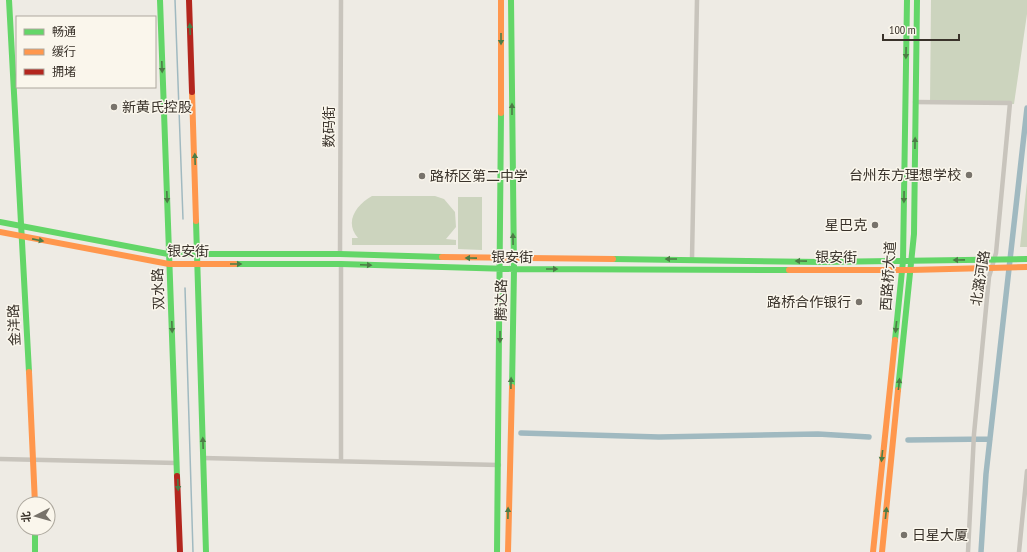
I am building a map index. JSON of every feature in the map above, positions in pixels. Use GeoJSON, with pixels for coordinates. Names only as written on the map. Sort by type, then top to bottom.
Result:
{"type":"FeatureCollection","features":[{"type":"Feature","properties":{"kind":"main road","name":"金洋路"},"geometry":{"type":"LineString","coordinates":[[9,0],[20,236],[34,459],[35,496]]}},
{"type":"Feature","properties":{"kind":"main road","name":"双水路"},"geometry":{"type":"LineString","coordinates":[[160,0],[168,254],[180,552]]}},
{"type":"Feature","properties":{"kind":"main road"},"geometry":{"type":"LineString","coordinates":[[189,0],[206,552]]}},
{"type":"Feature","properties":{"kind":"main road","name":"腾达路"},"geometry":{"type":"LineString","coordinates":[[497,552],[501,258],[501,0]]}},
{"type":"Feature","properties":{"kind":"main road","name":"腾达路"},"geometry":{"type":"LineString","coordinates":[[508,552],[514,269],[511,0]]}},
{"type":"Feature","properties":{"kind":"main road","name":"西路桥大道"},"geometry":{"type":"LineString","coordinates":[[872,552],[903,261],[906,0]]}},
{"type":"Feature","properties":{"kind":"main road","name":"西路桥大道"},"geometry":{"type":"LineString","coordinates":[[882,552],[914,234],[917,0]]}},
{"type":"Feature","properties":{"kind":"main road","name":"银安街"},"geometry":{"type":"LineString","coordinates":[[0,222],[168,254],[340,254],[501,258],[911,262],[1027,259]]}},
{"type":"Feature","properties":{"kind":"main road","name":"银安街"},"geometry":{"type":"LineString","coordinates":[[0,232],[169,264],[341,264],[514,269],[910,270],[1027,268]]}},
{"type":"Feature","properties":{"kind":"main road"},"geometry":{"type":"LineString","coordinates":[[35,536],[35,552]]}},
{"type":"Feature","properties":{"kind":"street","name":"数码街"},"geometry":{"type":"LineString","coordinates":[[340,254],[341,0]]}},
{"type":"Feature","properties":{"kind":"street"},"geometry":{"type":"LineString","coordinates":[[692,259],[698,0]]}},
{"type":"Feature","properties":{"kind":"street","name":"北潞河路"},"geometry":{"type":"LineString","coordinates":[[915,102],[1010,103],[996,259],[994,268],[989,277],[974,434],[968,552]]}},
{"type":"Feature","properties":{"kind":"street"},"geometry":{"type":"LineString","coordinates":[[341,264],[341,461]]}},
{"type":"Feature","properties":{"kind":"street"},"geometry":{"type":"LineString","coordinates":[[204,458],[499,465]]}},
{"type":"Feature","properties":{"kind":"street"},"geometry":{"type":"LineString","coordinates":[[0,459],[177,463]]}},
{"type":"Feature","properties":{"kind":"street"},"geometry":{"type":"LineString","coordinates":[[1019,552],[1027,471]]}},
{"type":"Feature","properties":{"kind":"street"},"geometry":{"type":"LineString","coordinates":[[1020,541],[1027,541]]}},
{"type":"Feature","properties":{"kind":"green space"},"geometry":{"type":"Polygon","coordinates":[[[931,0],[1027,0],[1027,14],[1014,104],[930,103],[931,0]]]}},
{"type":"Feature","properties":{"kind":"green space"},"geometry":{"type":"Polygon","coordinates":[[[1027,182],[1027,247],[1020,247],[1027,182]]]}},
{"type":"Feature","properties":{"kind":"green space"},"geometry":{"type":"Polygon","coordinates":[[[372,196],[435,196],[444,199],[455,212],[456,227],[446,239],[456,240],[456,245],[352,245],[352,238],[358,238],[352,226],[354,214],[361,204],[372,196]]]}},
{"type":"Feature","properties":{"kind":"green space"},"geometry":{"type":"Polygon","coordinates":[[[458,197],[482,197],[482,250],[458,249],[458,197]]]}},
{"type":"Feature","properties":{"kind":"waterway"},"geometry":{"type":"LineString","coordinates":[[175,0],[183,219]]}},
{"type":"Feature","properties":{"kind":"waterway"},"geometry":{"type":"LineString","coordinates":[[981,552],[986,474],[1027,108]]}},
{"type":"Feature","properties":{"kind":"waterway"},"geometry":{"type":"LineString","coordinates":[[185,288],[193,552]]}},
{"type":"Feature","properties":{"kind":"waterway"},"geometry":{"type":"LineString","coordinates":[[521,433],[659,437],[818,434],[869,437]]}},
{"type":"Feature","properties":{"kind":"waterway"},"geometry":{"type":"LineString","coordinates":[[908,440],[990,439]]}},
{"type":"Feature","properties":{"kind":"traffic: fast"},"geometry":{"type":"LineString","coordinates":[[9,0],[29,372]]}},
{"type":"Feature","properties":{"kind":"traffic: fast"},"geometry":{"type":"LineString","coordinates":[[160,0],[177,476]]}},
{"type":"Feature","properties":{"kind":"traffic: fast"},"geometry":{"type":"LineString","coordinates":[[511,0],[514,269],[512,387]]}},
{"type":"Feature","properties":{"kind":"traffic: fast"},"geometry":{"type":"LineString","coordinates":[[895,340],[903,261],[907,0]]}},
{"type":"Feature","properties":{"kind":"traffic: fast"},"geometry":{"type":"LineString","coordinates":[[898,390],[914,234],[917,0]]}},
{"type":"Feature","properties":{"kind":"traffic: fast"},"geometry":{"type":"LineString","coordinates":[[497,552],[501,113]]}},
{"type":"Feature","properties":{"kind":"traffic: fast"},"geometry":{"type":"LineString","coordinates":[[196,221],[206,552]]}},
{"type":"Feature","properties":{"kind":"traffic: fast"},"geometry":{"type":"LineString","coordinates":[[0,222],[168,254],[340,254],[442,257]]}},
{"type":"Feature","properties":{"kind":"traffic: fast"},"geometry":{"type":"LineString","coordinates":[[613,259],[821,262],[1027,259]]}},
{"type":"Feature","properties":{"kind":"traffic: fast"},"geometry":{"type":"LineString","coordinates":[[235,264],[341,264],[514,269],[789,270]]}},
{"type":"Feature","properties":{"kind":"traffic: fast"},"geometry":{"type":"LineString","coordinates":[[35,536],[35,552]]}},
{"type":"Feature","properties":{"kind":"traffic: slow"},"geometry":{"type":"LineString","coordinates":[[501,0],[501,113]]}},
{"type":"Feature","properties":{"kind":"traffic: slow"},"geometry":{"type":"LineString","coordinates":[[192,92],[196,221]]}},
{"type":"Feature","properties":{"kind":"traffic: slow"},"geometry":{"type":"LineString","coordinates":[[0,232],[169,264],[235,264]]}},
{"type":"Feature","properties":{"kind":"traffic: slow"},"geometry":{"type":"LineString","coordinates":[[442,257],[613,259]]}},
{"type":"Feature","properties":{"kind":"traffic: slow"},"geometry":{"type":"LineString","coordinates":[[789,270],[910,270],[1027,267]]}},
{"type":"Feature","properties":{"kind":"traffic: slow"},"geometry":{"type":"LineString","coordinates":[[873,552],[895,340]]}},
{"type":"Feature","properties":{"kind":"traffic: slow"},"geometry":{"type":"LineString","coordinates":[[29,372],[35,496]]}},
{"type":"Feature","properties":{"kind":"traffic: slow"},"geometry":{"type":"LineString","coordinates":[[508,552],[512,387]]}},
{"type":"Feature","properties":{"kind":"traffic: slow"},"geometry":{"type":"LineString","coordinates":[[882,552],[898,390]]}},
{"type":"Feature","properties":{"kind":"traffic: jam"},"geometry":{"type":"LineString","coordinates":[[189,0],[192,92]]}},
{"type":"Feature","properties":{"kind":"traffic: jam"},"geometry":{"type":"LineString","coordinates":[[177,476],[180,552]]}},
{"type":"Feature","properties":{"kind":"place","name":"新黄氏控股"},"geometry":{"type":"Point","coordinates":[114,107]}},
{"type":"Feature","properties":{"kind":"place","name":"台州东方理想学校"},"geometry":{"type":"Point","coordinates":[969,175]}},
{"type":"Feature","properties":{"kind":"place","name":"路桥区第二中学"},"geometry":{"type":"Point","coordinates":[422,176]}},
{"type":"Feature","properties":{"kind":"place","name":"星巴克"},"geometry":{"type":"Point","coordinates":[875,225]}},
{"type":"Feature","properties":{"kind":"place","name":"路桥合作银行"},"geometry":{"type":"Point","coordinates":[859,302]}},
{"type":"Feature","properties":{"kind":"place","name":"日星大厦"},"geometry":{"type":"Point","coordinates":[904,535]}}]}
